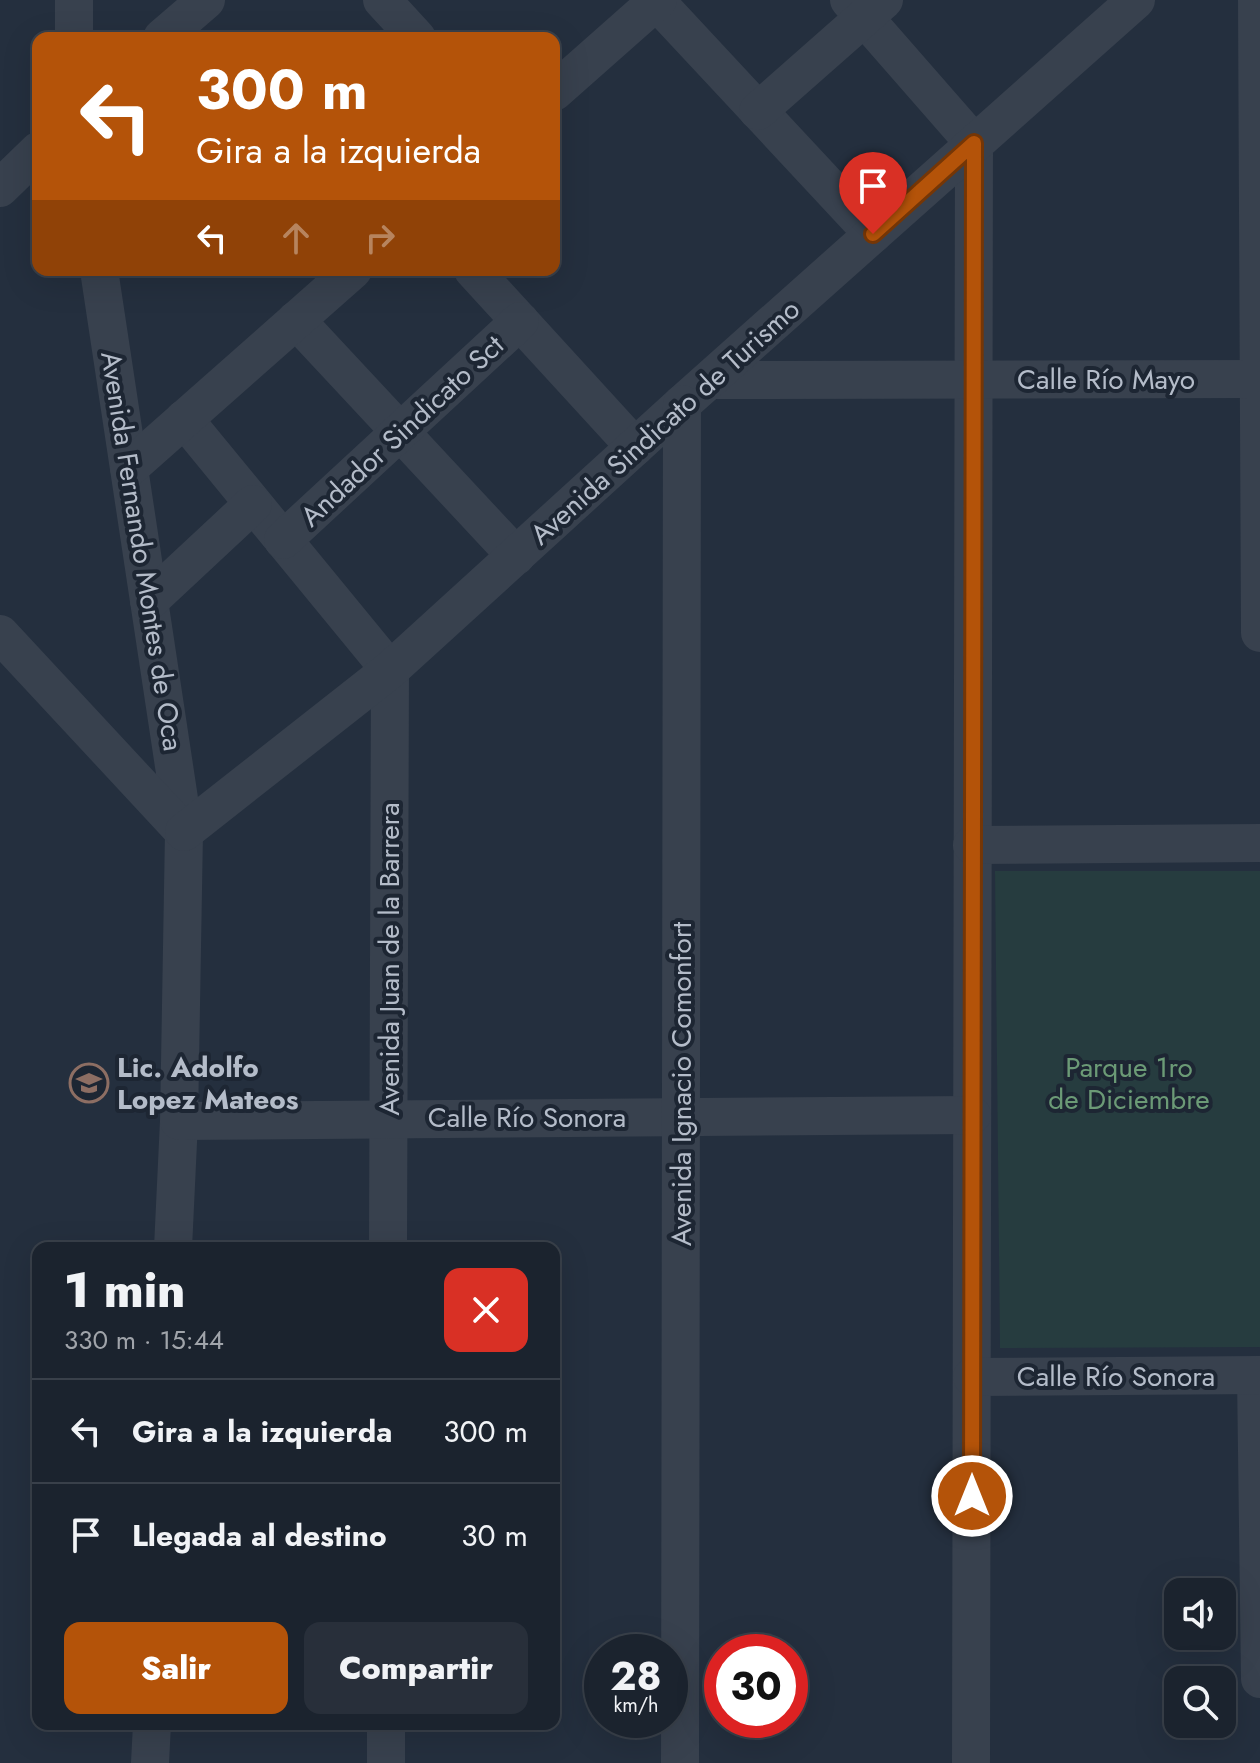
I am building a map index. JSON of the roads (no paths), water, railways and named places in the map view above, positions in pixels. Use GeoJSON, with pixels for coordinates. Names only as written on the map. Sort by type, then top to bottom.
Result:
{"type":"FeatureCollection","features":[{"type":"Feature","properties":{"kind":"street"},"geometry":{"type":"LineString","coordinates":[[74,0],[74,32]]}},
{"type":"Feature","properties":{"kind":"street"},"geometry":{"type":"LineString","coordinates":[[169,32],[206,0]]}},
{"type":"Feature","properties":{"kind":"street"},"geometry":{"type":"LineString","coordinates":[[382,0],[411,32]]}},
{"type":"Feature","properties":{"kind":"street"},"geometry":{"type":"LineString","coordinates":[[560,87],[657,0],[873,234]]}},
{"type":"Feature","properties":{"kind":"street"},"geometry":{"type":"LineString","coordinates":[[1257,0],[1260,633]]}},
{"type":"Feature","properties":{"kind":"street"},"geometry":{"type":"LineString","coordinates":[[758,111],[866,6],[974,143],[971,1763]]}},
{"type":"Feature","properties":{"kind":"street","name":"Avenida Sindicato de Turismo"},"geometry":{"type":"LineString","coordinates":[[184,832],[390,670],[974,143],[1113,7]]}},
{"type":"Feature","properties":{"kind":"street"},"geometry":{"type":"LineString","coordinates":[[0,188],[32,157]]}},
{"type":"Feature","properties":{"kind":"street","name":"Avenida Fernando Montes de Oca"},"geometry":{"type":"LineString","coordinates":[[103,276],[184,832],[179,1121],[173,1242]]}},
{"type":"Feature","properties":{"kind":"street"},"geometry":{"type":"LineString","coordinates":[[129,468],[343,276]]}},
{"type":"Feature","properties":{"kind":"street"},"geometry":{"type":"LineString","coordinates":[[479,276],[635,447]]}},
{"type":"Feature","properties":{"kind":"street"},"geometry":{"type":"LineString","coordinates":[[296,320],[516,556]]}},
{"type":"Feature","properties":{"kind":"street","name":"Andador Sindicato Sct"},"geometry":{"type":"LineString","coordinates":[[283,540],[520,321]]}},
{"type":"Feature","properties":{"kind":"street","name":"Calle Río Mayo"},"geometry":{"type":"LineString","coordinates":[[712,380],[1260,379]]}},
{"type":"Feature","properties":{"kind":"street","name":"Avenida Ignacio Comonfort"},"geometry":{"type":"LineString","coordinates":[[680,1763],[682,404]]}},
{"type":"Feature","properties":{"kind":"street"},"geometry":{"type":"LineString","coordinates":[[184,419],[390,670]]}},
{"type":"Feature","properties":{"kind":"street","name":"Andador Sindicato Sct"},"geometry":{"type":"LineString","coordinates":[[149,601],[253,504]]}},
{"type":"Feature","properties":{"kind":"street"},"geometry":{"type":"LineString","coordinates":[[0,634],[184,832]]}},
{"type":"Feature","properties":{"kind":"street","name":"Avenida Juan de la Barrera"},"geometry":{"type":"LineString","coordinates":[[388,1242],[390,670]]}},
{"type":"Feature","properties":{"kind":"street"},"geometry":{"type":"LineString","coordinates":[[972,845],[1260,843]]}},
{"type":"Feature","properties":{"kind":"street","name":"Calle Río Sonora"},"geometry":{"type":"LineString","coordinates":[[179,1121],[389,1117],[972,1115]]}},
{"type":"Feature","properties":{"kind":"street"},"geometry":{"type":"LineString","coordinates":[[1258,1375],[1260,1679]]}},
{"type":"Feature","properties":{"kind":"street","name":"Calle Río Sonora"},"geometry":{"type":"LineString","coordinates":[[972,1377],[1258,1375]]}},
{"type":"Feature","properties":{"kind":"street"},"geometry":{"type":"LineString","coordinates":[[150,1763],[152,1730]]}},
{"type":"Feature","properties":{"kind":"street"},"geometry":{"type":"LineString","coordinates":[[386,1730],[386,1763]]}},
{"type":"Feature","properties":{"kind":"place","name":"Lic. Adolfo Lopez Mateos"},"geometry":{"type":"Point","coordinates":[89,1083]}},
{"type":"Feature","properties":{"kind":"park label","name":"Parque 1ro de Diciembre"},"geometry":{"type":"Point","coordinates":[1129,1083]}}]}
